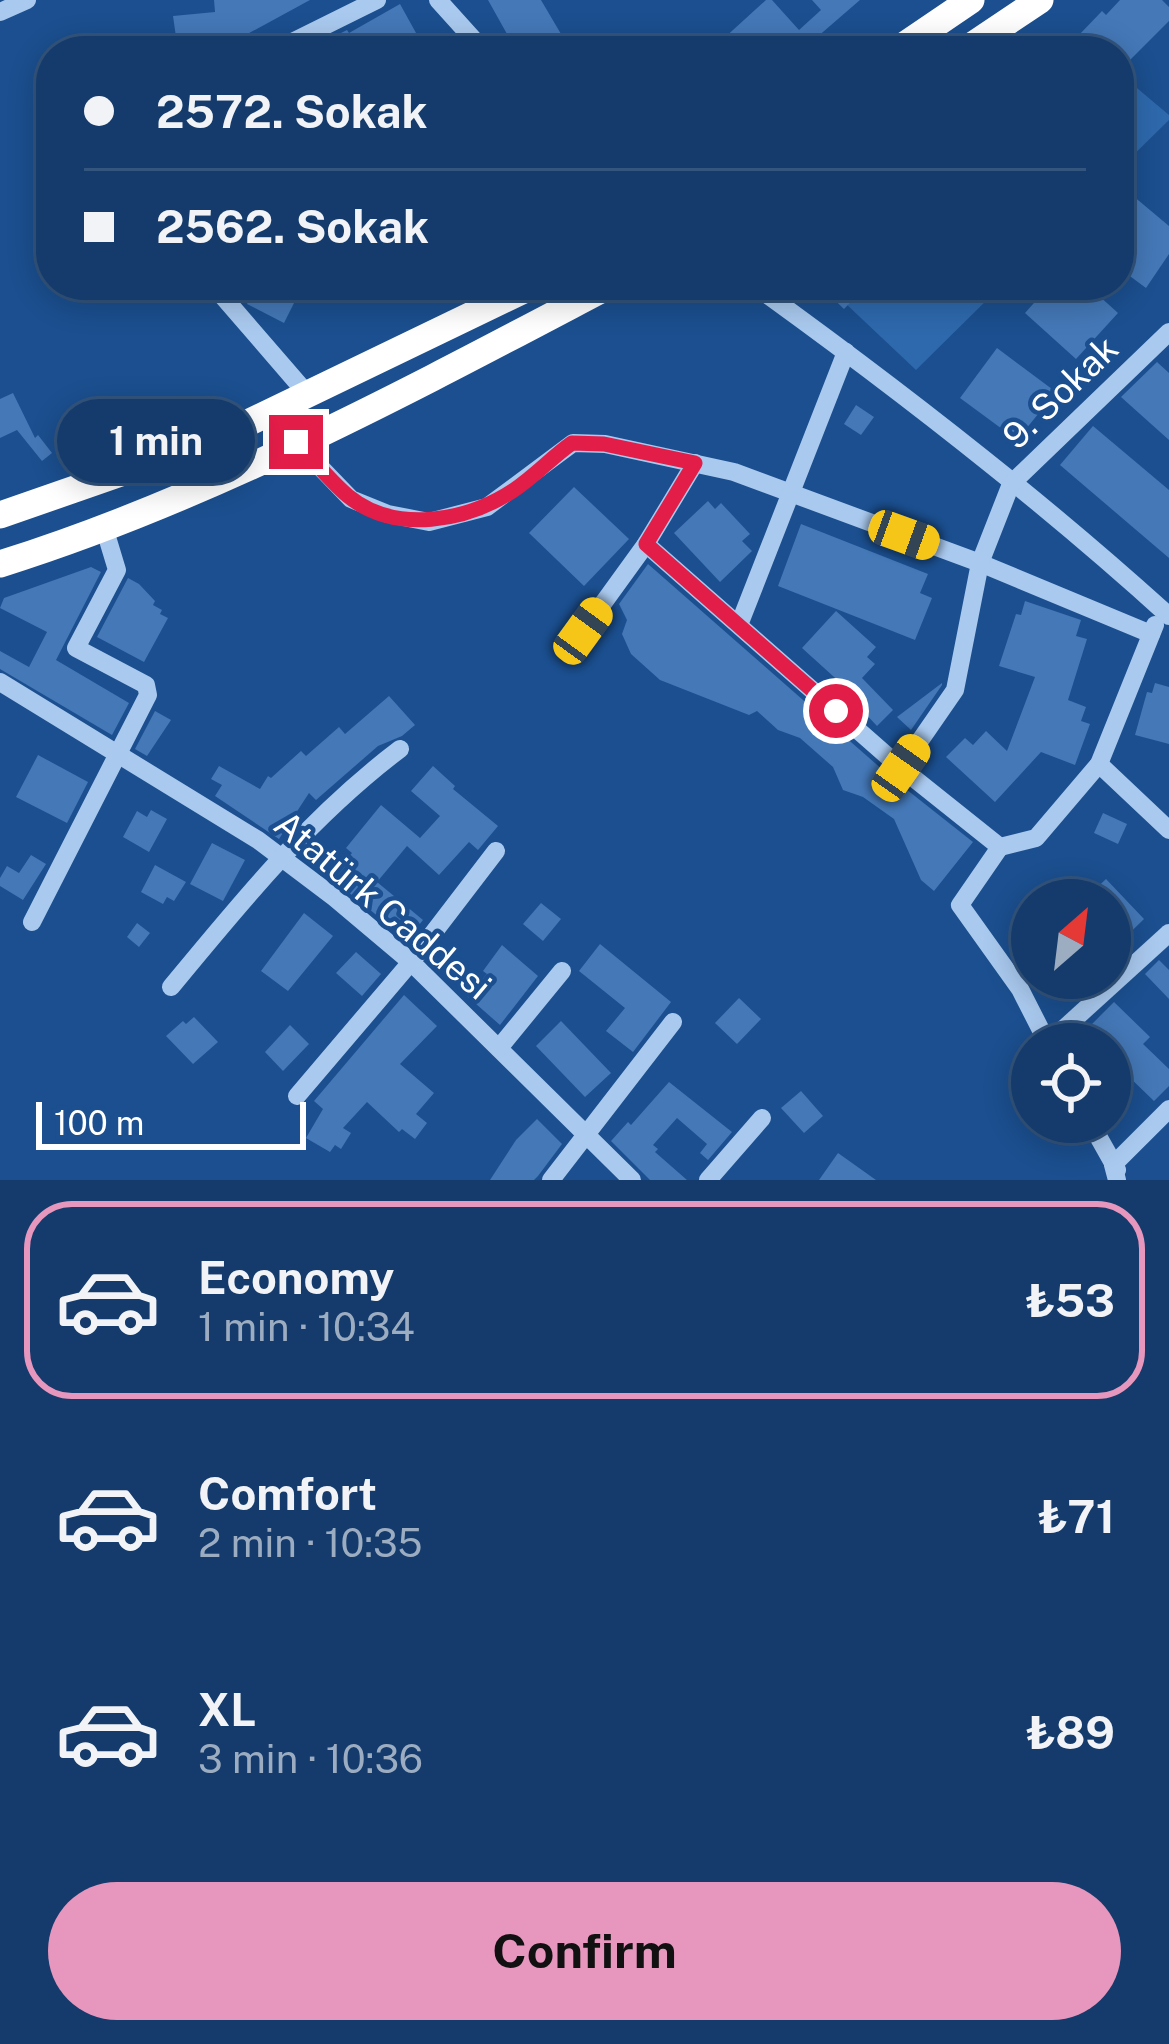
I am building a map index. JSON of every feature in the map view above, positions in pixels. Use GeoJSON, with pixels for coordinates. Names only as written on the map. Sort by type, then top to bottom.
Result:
{"type":"FeatureCollection","features":[{"type":"Feature","properties":{"kind":"highway"},"geometry":{"type":"LineString","coordinates":[[918,36],[970,0]]}},
{"type":"Feature","properties":{"kind":"highway"},"geometry":{"type":"LineString","coordinates":[[986,36],[1040,0]]}},
{"type":"Feature","properties":{"kind":"highway"},"geometry":{"type":"LineString","coordinates":[[0,515],[204,444],[503,300]]}},
{"type":"Feature","properties":{"kind":"highway"},"geometry":{"type":"LineString","coordinates":[[0,564],[104,527],[296,442],[412,389],[581,300]]}},
{"type":"Feature","properties":{"kind":"street"},"geometry":{"type":"LineString","coordinates":[[0,12],[27,0]]}},
{"type":"Feature","properties":{"kind":"street"},"geometry":{"type":"LineString","coordinates":[[304,36],[377,0]]}},
{"type":"Feature","properties":{"kind":"street"},"geometry":{"type":"LineString","coordinates":[[438,0],[470,36]]}},
{"type":"Feature","properties":{"kind":"street"},"geometry":{"type":"LineString","coordinates":[[226,300],[308,394]]}},
{"type":"Feature","properties":{"kind":"street"},"geometry":{"type":"LineString","coordinates":[[775,300],[1166,608],[1099,764],[1036,838],[1000,847],[960,905],[1020,989],[1037,1023]]}},
{"type":"Feature","properties":{"kind":"street","name":"9. Sokak"},"geometry":{"type":"LineString","coordinates":[[901,768],[955,690],[980,563],[1012,484],[1166,340]]}},
{"type":"Feature","properties":{"kind":"street"},"geometry":{"type":"LineString","coordinates":[[739,625],[846,352]]}},
{"type":"Feature","properties":{"kind":"street"},"geometry":{"type":"LineString","coordinates":[[296,442],[351,499],[388,514],[429,522],[488,507],[572,443],[604,444],[695,463],[734,472],[980,563],[1151,634]]}},
{"type":"Feature","properties":{"kind":"street"},"geometry":{"type":"LineString","coordinates":[[583,631],[646,544],[695,463]]}},
{"type":"Feature","properties":{"kind":"street"},"geometry":{"type":"LineString","coordinates":[[32,922],[148,695],[146,685],[76,648],[117,569],[104,527]]}},
{"type":"Feature","properties":{"kind":"street"},"geometry":{"type":"LineString","coordinates":[[646,544],[901,768],[1000,847]]}},
{"type":"Feature","properties":{"kind":"street","name":"Atatürk Caddesi"},"geometry":{"type":"LineString","coordinates":[[0,682],[279,856],[411,962],[632,1180]]}},
{"type":"Feature","properties":{"kind":"street"},"geometry":{"type":"LineString","coordinates":[[171,987],[279,856],[358,780],[400,749]]}},
{"type":"Feature","properties":{"kind":"street"},"geometry":{"type":"LineString","coordinates":[[1099,764],[1169,830]]}},
{"type":"Feature","properties":{"kind":"street"},"geometry":{"type":"LineString","coordinates":[[297,1096],[411,962],[496,851]]}},
{"type":"Feature","properties":{"kind":"street"},"geometry":{"type":"LineString","coordinates":[[1070,1023],[1169,933]]}},
{"type":"Feature","properties":{"kind":"street"},"geometry":{"type":"LineString","coordinates":[[499,1048],[562,971]]}},
{"type":"Feature","properties":{"kind":"street"},"geometry":{"type":"LineString","coordinates":[[551,1180],[673,1022]]}},
{"type":"Feature","properties":{"kind":"street"},"geometry":{"type":"LineString","coordinates":[[1101,1143],[1119,1175],[1169,1109]]}},
{"type":"Feature","properties":{"kind":"street"},"geometry":{"type":"LineString","coordinates":[[708,1180],[762,1118]]}},
{"type":"Feature","properties":{"kind":"shaded area"},"geometry":{"type":"Polygon","coordinates":[[[1134,86],[1169,115],[1134,154],[1134,86]]]}},
{"type":"Feature","properties":{"kind":"shaded area"},"geometry":{"type":"Polygon","coordinates":[[[842,300],[987,300],[916,370],[842,300]]]}},
{"type":"Feature","properties":{"kind":"building"},"geometry":{"type":"Polygon","coordinates":[[[214,0],[310,0],[244,36],[176,36],[173,16],[215,12],[214,0]]]}},
{"type":"Feature","properties":{"kind":"building"},"geometry":{"type":"Polygon","coordinates":[[[488,0],[541,0],[562,36],[504,36],[507,34],[488,0]]]}},
{"type":"Feature","properties":{"kind":"building"},"geometry":{"type":"Polygon","coordinates":[[[766,0],[772,0],[799,30],[821,10],[812,0],[860,0],[818,36],[726,36],[766,0]]]}},
{"type":"Feature","properties":{"kind":"building"},"geometry":{"type":"Polygon","coordinates":[[[1120,0],[1162,0],[1169,7],[1169,21],[1134,56],[1134,36],[1079,35],[1102,11],[1106,15],[1120,0]]]}},
{"type":"Feature","properties":{"kind":"building"},"geometry":{"type":"Polygon","coordinates":[[[400,4],[418,36],[335,36],[400,4]]]}},
{"type":"Feature","properties":{"kind":"building"},"geometry":{"type":"Polygon","coordinates":[[[1134,197],[1169,226],[1169,254],[1146,288],[1134,279],[1134,197]]]}},
{"type":"Feature","properties":{"kind":"building"},"geometry":{"type":"Polygon","coordinates":[[[249,300],[296,300],[284,323],[247,304],[249,300]]]}},
{"type":"Feature","properties":{"kind":"building"},"geometry":{"type":"Polygon","coordinates":[[[1037,300],[1104,300],[1118,313],[1076,359],[1025,313],[1037,300]]]}},
{"type":"Feature","properties":{"kind":"building"},"geometry":{"type":"Polygon","coordinates":[[[997,348],[1056,392],[1017,440],[960,398],[997,348]]]}},
{"type":"Feature","properties":{"kind":"building"},"geometry":{"type":"Polygon","coordinates":[[[1157,362],[1169,373],[1169,440],[1121,397],[1157,362]]]}},
{"type":"Feature","properties":{"kind":"building"},"geometry":{"type":"Polygon","coordinates":[[[13,393],[35,438],[38,435],[52,453],[42,461],[17,430],[0,438],[0,399],[13,393]]]}},
{"type":"Feature","properties":{"kind":"building"},"geometry":{"type":"Polygon","coordinates":[[[856,405],[874,417],[861,435],[844,424],[856,405]]]}},
{"type":"Feature","properties":{"kind":"building"},"geometry":{"type":"Polygon","coordinates":[[[1093,426],[1169,490],[1169,558],[1060,465],[1093,426]]]}},
{"type":"Feature","properties":{"kind":"building"},"geometry":{"type":"Polygon","coordinates":[[[574,487],[629,539],[584,586],[529,533],[574,487]]]}},
{"type":"Feature","properties":{"kind":"building"},"geometry":{"type":"Polygon","coordinates":[[[708,501],[715,509],[721,503],[750,534],[742,541],[752,551],[720,582],[674,533],[708,501]]]}},
{"type":"Feature","properties":{"kind":"building"},"geometry":{"type":"Polygon","coordinates":[[[801,524],[928,574],[920,593],[932,598],[915,640],[778,586],[801,524]]]}},
{"type":"Feature","properties":{"kind":"building"},"geometry":{"type":"Polygon","coordinates":[[[648,564],[892,778],[973,842],[934,891],[921,880],[894,819],[863,797],[843,790],[833,767],[800,738],[778,730],[757,711],[749,715],[660,680],[631,654],[622,634],[627,620],[619,604],[648,564]]]}},
{"type":"Feature","properties":{"kind":"building"},"geometry":{"type":"Polygon","coordinates":[[[91,567],[101,572],[56,660],[129,703],[112,735],[0,669],[0,651],[29,667],[47,632],[0,608],[4,598],[91,567]]]}},
{"type":"Feature","properties":{"kind":"building"},"geometry":{"type":"Polygon","coordinates":[[[128,578],[168,618],[144,662],[97,637],[128,578]]]}},
{"type":"Feature","properties":{"kind":"building"},"geometry":{"type":"Polygon","coordinates":[[[1025,601],[1081,620],[1076,636],[1087,639],[1068,700],[1086,707],[1081,721],[1090,724],[1075,765],[1041,752],[995,802],[946,757],[965,738],[973,745],[986,731],[1007,751],[1035,677],[999,666],[1025,601]]]}},
{"type":"Feature","properties":{"kind":"building"},"geometry":{"type":"Polygon","coordinates":[[[836,611],[876,647],[867,657],[875,664],[862,678],[893,710],[877,726],[861,709],[865,705],[802,648],[836,611]]]}},
{"type":"Feature","properties":{"kind":"building"},"geometry":{"type":"Polygon","coordinates":[[[942,683],[911,730],[897,717],[942,683]]]}},
{"type":"Feature","properties":{"kind":"building"},"geometry":{"type":"Polygon","coordinates":[[[1155,683],[1169,687],[1169,744],[1135,735],[1147,692],[1152,693],[1155,683]]]}},
{"type":"Feature","properties":{"kind":"building"},"geometry":{"type":"Polygon","coordinates":[[[389,696],[415,725],[378,746],[316,800],[309,793],[279,839],[215,796],[222,785],[211,779],[219,766],[260,789],[268,776],[301,751],[306,756],[339,727],[345,734],[389,696]]]}},
{"type":"Feature","properties":{"kind":"building"},"geometry":{"type":"Polygon","coordinates":[[[155,711],[171,720],[147,756],[135,749],[155,711]]]}},
{"type":"Feature","properties":{"kind":"building"},"geometry":{"type":"Polygon","coordinates":[[[38,755],[88,782],[67,823],[16,797],[38,755]]]}},
{"type":"Feature","properties":{"kind":"building"},"geometry":{"type":"Polygon","coordinates":[[[433,766],[498,826],[478,850],[469,842],[439,875],[407,846],[377,882],[423,920],[407,940],[331,878],[352,853],[346,848],[381,805],[420,838],[440,816],[411,791],[433,766]]]}},
{"type":"Feature","properties":{"kind":"building"},"geometry":{"type":"Polygon","coordinates":[[[151,810],[167,819],[149,852],[123,837],[137,811],[147,817],[151,810]]]}},
{"type":"Feature","properties":{"kind":"building"},"geometry":{"type":"Polygon","coordinates":[[[1103,813],[1127,824],[1118,844],[1094,833],[1103,813]]]}},
{"type":"Feature","properties":{"kind":"building"},"geometry":{"type":"Polygon","coordinates":[[[212,843],[245,860],[223,901],[190,884],[212,843]]]}},
{"type":"Feature","properties":{"kind":"building"},"geometry":{"type":"Polygon","coordinates":[[[31,855],[46,864],[23,900],[0,886],[0,878],[7,866],[19,873],[31,855]]]}},
{"type":"Feature","properties":{"kind":"building"},"geometry":{"type":"Polygon","coordinates":[[[155,865],[186,882],[174,901],[167,897],[163,904],[141,892],[155,865]]]}},
{"type":"Feature","properties":{"kind":"building"},"geometry":{"type":"Polygon","coordinates":[[[541,903],[561,919],[543,941],[523,924],[541,903]]]}},
{"type":"Feature","properties":{"kind":"building"},"geometry":{"type":"Polygon","coordinates":[[[1131,905],[1144,919],[1131,932],[1131,905]]]}},
{"type":"Feature","properties":{"kind":"building"},"geometry":{"type":"Polygon","coordinates":[[[304,913],[333,936],[288,991],[261,971],[304,913]]]}},
{"type":"Feature","properties":{"kind":"building"},"geometry":{"type":"Polygon","coordinates":[[[137,923],[150,933],[139,947],[127,937],[137,923]]]}},
{"type":"Feature","properties":{"kind":"building"},"geometry":{"type":"Polygon","coordinates":[[[600,944],[671,1002],[633,1052],[606,1031],[625,1008],[579,971],[600,944]]]}},
{"type":"Feature","properties":{"kind":"building"},"geometry":{"type":"Polygon","coordinates":[[[502,945],[538,976],[500,1025],[467,996],[487,974],[483,971],[502,945]]]}},
{"type":"Feature","properties":{"kind":"building"},"geometry":{"type":"Polygon","coordinates":[[[356,952],[381,974],[362,996],[336,973],[356,952]]]}},
{"type":"Feature","properties":{"kind":"building"},"geometry":{"type":"Polygon","coordinates":[[[1159,960],[1169,970],[1169,999],[1145,974],[1159,960]]]}},
{"type":"Feature","properties":{"kind":"building"},"geometry":{"type":"Polygon","coordinates":[[[404,995],[437,1026],[400,1064],[434,1093],[416,1114],[427,1123],[415,1139],[402,1129],[399,1132],[367,1102],[343,1128],[351,1133],[341,1149],[335,1145],[330,1152],[306,1138],[323,1109],[314,1101],[404,995]]]}},
{"type":"Feature","properties":{"kind":"building"},"geometry":{"type":"Polygon","coordinates":[[[739,998],[761,1019],[737,1044],[715,1023],[739,998]]]}},
{"type":"Feature","properties":{"kind":"building"},"geometry":{"type":"Polygon","coordinates":[[[1114,1002],[1150,1037],[1143,1044],[1169,1069],[1169,1086],[1154,1101],[1131,1079],[1131,1023],[1093,1023],[1114,1002]]]}},
{"type":"Feature","properties":{"kind":"building"},"geometry":{"type":"Polygon","coordinates":[[[194,1017],[218,1042],[193,1064],[166,1036],[194,1017]]]}},
{"type":"Feature","properties":{"kind":"building"},"geometry":{"type":"Polygon","coordinates":[[[561,1021],[611,1073],[585,1097],[536,1046],[561,1021]]]}},
{"type":"Feature","properties":{"kind":"building"},"geometry":{"type":"Polygon","coordinates":[[[290,1025],[309,1044],[283,1071],[265,1052],[290,1025]]]}},
{"type":"Feature","properties":{"kind":"building"},"geometry":{"type":"Polygon","coordinates":[[[669,1082],[732,1132],[708,1160],[700,1153],[707,1144],[677,1118],[653,1145],[687,1180],[650,1180],[611,1141],[669,1082]]]}},
{"type":"Feature","properties":{"kind":"building"},"geometry":{"type":"Polygon","coordinates":[[[801,1091],[823,1116],[804,1133],[781,1108],[801,1091]]]}},
{"type":"Feature","properties":{"kind":"building"},"geometry":{"type":"Polygon","coordinates":[[[537,1119],[562,1144],[538,1176],[534,1180],[490,1180],[516,1140],[537,1119]]]}},
{"type":"Feature","properties":{"kind":"building"},"geometry":{"type":"Polygon","coordinates":[[[838,1153],[876,1180],[819,1180],[838,1153]]]}},
{"type":"Feature","properties":{"kind":"route"},"geometry":{"type":"LineString","coordinates":[[296,442],[351,499],[388,514],[429,522],[488,507],[572,443],[604,444],[695,463],[646,544],[836,711]]}}]}
